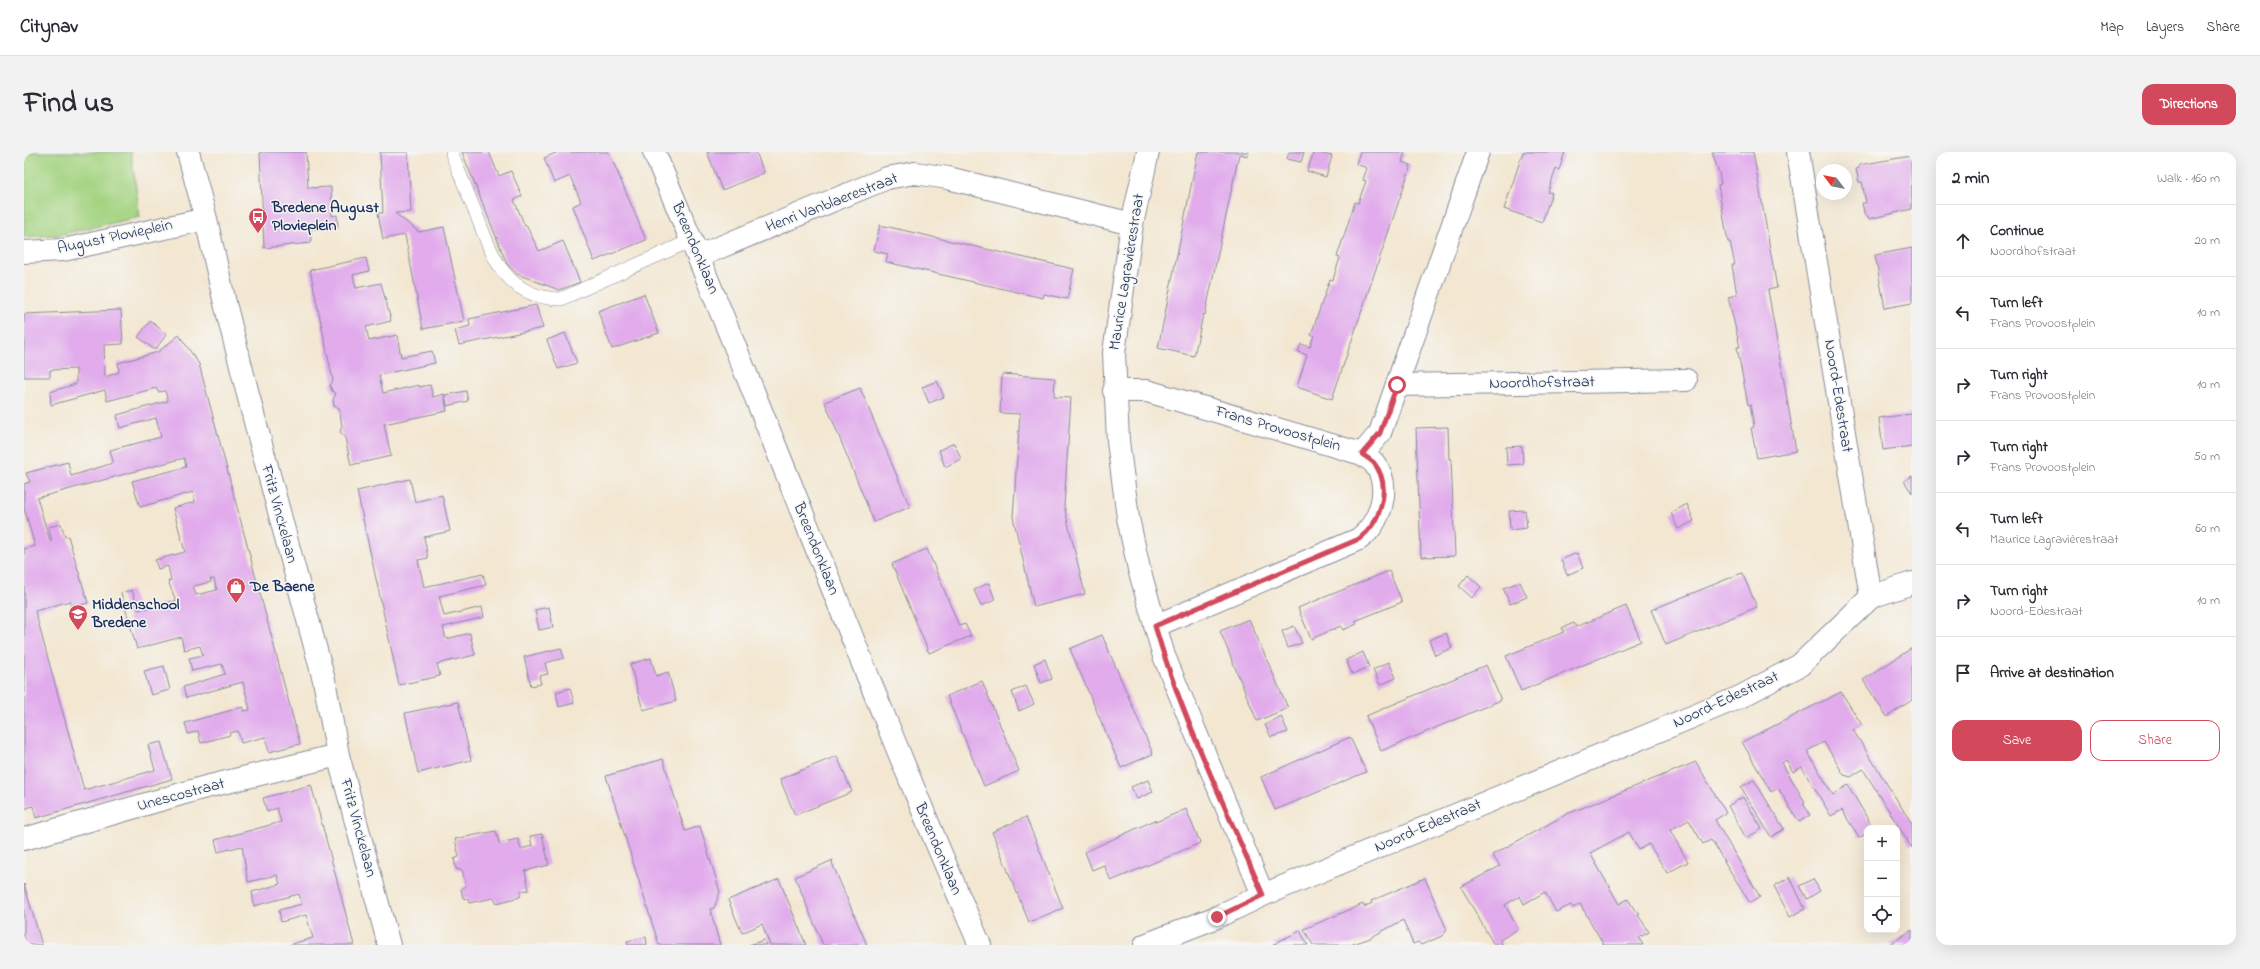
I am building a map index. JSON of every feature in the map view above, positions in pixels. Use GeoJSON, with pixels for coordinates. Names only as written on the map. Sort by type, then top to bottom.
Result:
{"type":"FeatureCollection","features":[{"type":"Feature","properties":{"kind":"street","name":"Fritz Vinckelaan"},"geometry":{"type":"LineString","coordinates":[[188,152],[206,218],[229,320],[324,680],[338,755],[389,945]]}},
{"type":"Feature","properties":{"kind":"street","name":"Breendonklaan"},"geometry":{"type":"LineString","coordinates":[[654,152],[695,248],[921,810],[980,945]]}},
{"type":"Feature","properties":{"kind":"street","name":"Maurice Lagravièrestraat"},"geometry":{"type":"LineString","coordinates":[[1148,152],[1132,224],[1114,353],[1114,391],[1128,518],[1139,569],[1164,656],[1263,895]]}},
{"type":"Feature","properties":{"kind":"street"},"geometry":{"type":"LineString","coordinates":[[1362,454],[1380,433],[1478,152]]}},
{"type":"Feature","properties":{"kind":"street","name":"Noord-Edestraat"},"geometry":{"type":"LineString","coordinates":[[1145,945],[1217,917],[1263,895],[1740,697],[1800,665],[1871,597],[1798,152]]}},
{"type":"Feature","properties":{"kind":"street","name":"Henri Vanblaerestraat"},"geometry":{"type":"LineString","coordinates":[[695,248],[887,178],[915,174],[948,178],[1132,224]]}},
{"type":"Feature","properties":{"kind":"street","name":"August Plovieplein"},"geometry":{"type":"LineString","coordinates":[[24,252],[63,250],[206,218]]}},
{"type":"Feature","properties":{"kind":"street","name":"Noordhofstraat"},"geometry":{"type":"LineString","coordinates":[[1397,385],[1686,380]]}},
{"type":"Feature","properties":{"kind":"street","name":"Frans Provoostplein"},"geometry":{"type":"LineString","coordinates":[[1114,391],[1147,391],[1362,454],[1374,463],[1383,486],[1382,503],[1375,523],[1369,532],[1359,539],[1155,626]]}},
{"type":"Feature","properties":{"kind":"street"},"geometry":{"type":"LineString","coordinates":[[1871,597],[1912,583]]}},
{"type":"Feature","properties":{"kind":"street","name":"Unescostraat"},"geometry":{"type":"LineString","coordinates":[[24,838],[202,788],[338,755]]}},
{"type":"Feature","properties":{"kind":"lane"},"geometry":{"type":"LineString","coordinates":[[452,154],[493,258],[505,274],[529,293],[547,298],[561,299],[695,248]]}},
{"type":"Feature","properties":{"kind":"green space"},"geometry":{"type":"Polygon","coordinates":[[[24,152],[131,152],[140,217],[58,235],[24,237],[24,152]]]}},
{"type":"Feature","properties":{"kind":"building"},"geometry":{"type":"Polygon","coordinates":[[[260,152],[306,152],[308,188],[331,187],[332,216],[337,215],[338,228],[311,229],[311,243],[264,248],[260,152]]]}},
{"type":"Feature","properties":{"kind":"building"},"geometry":{"type":"Polygon","coordinates":[[[380,152],[408,152],[411,212],[395,213],[419,232],[444,227],[464,321],[423,329],[405,235],[383,239],[378,213],[383,213],[380,152]]]}},
{"type":"Feature","properties":{"kind":"building"},"geometry":{"type":"Polygon","coordinates":[[[462,152],[489,152],[499,176],[511,171],[522,196],[514,200],[525,226],[526,225],[539,251],[563,241],[580,282],[559,290],[517,274],[507,264],[462,152]]]}},
{"type":"Feature","properties":{"kind":"building"},"geometry":{"type":"Polygon","coordinates":[[[558,152],[609,152],[646,240],[594,261],[573,206],[581,202],[570,176],[554,183],[544,158],[558,152]]]}},
{"type":"Feature","properties":{"kind":"building"},"geometry":{"type":"Polygon","coordinates":[[[707,152],[756,152],[764,173],[722,190],[707,152]]]}},
{"type":"Feature","properties":{"kind":"building"},"geometry":{"type":"Polygon","coordinates":[[[1198,152],[1249,152],[1248,156],[1239,154],[1205,315],[1203,315],[1194,356],[1158,348],[1198,152]]]}},
{"type":"Feature","properties":{"kind":"building"},"geometry":{"type":"Polygon","coordinates":[[[1289,152],[1304,152],[1301,162],[1287,159],[1289,152]]]}},
{"type":"Feature","properties":{"kind":"building"},"geometry":{"type":"Polygon","coordinates":[[[1314,152],[1332,156],[1326,177],[1307,171],[1314,152]]]}},
{"type":"Feature","properties":{"kind":"building"},"geometry":{"type":"Polygon","coordinates":[[[1360,152],[1405,152],[1402,162],[1411,165],[1332,399],[1297,387],[1307,355],[1298,352],[1301,344],[1310,347],[1314,335],[1311,335],[1330,279],[1333,280],[1340,258],[1337,257],[1355,202],[1358,203],[1366,181],[1363,180],[1367,168],[1356,164],[1360,152]]]}},
{"type":"Feature","properties":{"kind":"building"},"geometry":{"type":"Polygon","coordinates":[[[1523,152],[1565,152],[1559,170],[1556,169],[1548,192],[1552,193],[1542,222],[1504,209],[1523,152]]]}},
{"type":"Feature","properties":{"kind":"building"},"geometry":{"type":"Polygon","coordinates":[[[1712,152],[1753,152],[1777,288],[1768,290],[1796,451],[1757,458],[1751,428],[1754,427],[1750,404],[1748,405],[1737,347],[1740,347],[1728,297],[1737,295],[1732,265],[1735,265],[1730,242],[1728,242],[1718,185],[1721,184],[1719,173],[1712,152]]]}},
{"type":"Feature","properties":{"kind":"building"},"geometry":{"type":"Polygon","coordinates":[[[1911,156],[1912,209],[1869,219],[1868,216],[1865,216],[1862,203],[1866,203],[1862,182],[1859,182],[1856,169],[1859,168],[1859,165],[1911,156]]]}},
{"type":"Feature","properties":{"kind":"building"},"geometry":{"type":"Polygon","coordinates":[[[880,225],[1074,269],[1067,299],[1044,294],[1043,298],[886,262],[888,254],[874,251],[880,225]]]}},
{"type":"Feature","properties":{"kind":"building"},"geometry":{"type":"Polygon","coordinates":[[[1912,248],[1912,303],[1885,308],[1875,255],[1912,248]]]}},
{"type":"Feature","properties":{"kind":"building"},"geometry":{"type":"Polygon","coordinates":[[[366,258],[369,271],[353,275],[356,288],[381,283],[391,321],[366,327],[369,341],[397,335],[401,357],[432,351],[435,363],[379,375],[383,393],[419,385],[419,387],[430,385],[433,397],[444,394],[447,411],[384,424],[391,456],[351,465],[345,438],[340,432],[342,426],[339,408],[334,406],[333,399],[336,394],[332,391],[330,385],[333,381],[310,270],[366,258]]]}},
{"type":"Feature","properties":{"kind":"building"},"geometry":{"type":"Polygon","coordinates":[[[644,294],[659,333],[612,349],[598,311],[644,294]]]}},
{"type":"Feature","properties":{"kind":"building"},"geometry":{"type":"Polygon","coordinates":[[[536,305],[543,328],[459,345],[455,330],[470,326],[469,319],[536,305]]]}},
{"type":"Feature","properties":{"kind":"building"},"geometry":{"type":"Polygon","coordinates":[[[121,310],[123,344],[104,345],[105,377],[119,372],[118,363],[158,352],[179,335],[199,364],[300,744],[269,752],[265,737],[241,743],[238,731],[230,733],[230,735],[201,743],[198,731],[188,734],[185,723],[243,707],[243,711],[250,710],[243,682],[186,698],[183,687],[225,674],[222,664],[192,671],[189,658],[203,655],[200,646],[184,650],[181,637],[137,649],[121,593],[132,590],[138,610],[176,601],[168,581],[171,580],[168,566],[158,569],[155,560],[185,552],[173,508],[195,502],[193,492],[140,507],[132,481],[186,467],[184,458],[37,498],[50,541],[52,541],[48,527],[61,524],[65,537],[68,536],[88,603],[72,607],[70,601],[35,611],[84,790],[155,770],[148,745],[161,742],[172,779],[36,818],[33,806],[24,809],[24,549],[35,546],[24,508],[24,484],[30,482],[26,473],[68,462],[71,476],[110,464],[113,461],[110,450],[161,437],[156,418],[120,428],[117,415],[168,401],[165,391],[158,392],[156,388],[107,401],[105,390],[51,405],[50,392],[76,384],[76,369],[50,370],[50,377],[24,377],[24,314],[121,310]],[[210,579],[211,582],[193,586],[196,595],[217,590],[214,579],[210,579]]]}},
{"type":"Feature","properties":{"kind":"building"},"geometry":{"type":"Polygon","coordinates":[[[150,321],[167,334],[155,350],[138,337],[150,321]]]}},
{"type":"Feature","properties":{"kind":"building"},"geometry":{"type":"Polygon","coordinates":[[[565,333],[577,363],[558,369],[547,340],[565,333]]]}},
{"type":"Feature","properties":{"kind":"building"},"geometry":{"type":"Polygon","coordinates":[[[1002,374],[1055,378],[1054,397],[1071,398],[1064,506],[1085,594],[1034,607],[1013,517],[1020,414],[1000,413],[1002,374]]]}},
{"type":"Feature","properties":{"kind":"building"},"geometry":{"type":"Polygon","coordinates":[[[937,381],[944,397],[929,403],[922,387],[937,381]]]}},
{"type":"Feature","properties":{"kind":"building"},"geometry":{"type":"Polygon","coordinates":[[[860,388],[910,507],[874,522],[825,402],[860,388]]]}},
{"type":"Feature","properties":{"kind":"building"},"geometry":{"type":"Polygon","coordinates":[[[466,391],[468,401],[447,406],[445,395],[466,391]]]}},
{"type":"Feature","properties":{"kind":"building"},"geometry":{"type":"Polygon","coordinates":[[[1912,414],[1912,446],[1883,450],[1879,418],[1912,414]]]}},
{"type":"Feature","properties":{"kind":"building"},"geometry":{"type":"Polygon","coordinates":[[[1448,427],[1449,459],[1451,459],[1455,556],[1421,557],[1416,428],[1448,427]]]}},
{"type":"Feature","properties":{"kind":"building"},"geometry":{"type":"Polygon","coordinates":[[[954,443],[961,459],[945,467],[939,450],[954,443]]]}},
{"type":"Feature","properties":{"kind":"building"},"geometry":{"type":"Polygon","coordinates":[[[1522,446],[1523,464],[1507,465],[1506,447],[1522,446]]]}},
{"type":"Feature","properties":{"kind":"building"},"geometry":{"type":"Polygon","coordinates":[[[1912,476],[1912,493],[1904,481],[1912,476]]]}},
{"type":"Feature","properties":{"kind":"building"},"geometry":{"type":"Polygon","coordinates":[[[410,479],[415,502],[442,495],[450,531],[424,537],[428,558],[418,560],[424,587],[483,574],[486,585],[439,596],[444,616],[482,607],[484,617],[443,627],[446,639],[470,633],[475,655],[437,664],[440,676],[399,685],[357,491],[410,479]]]}},
{"type":"Feature","properties":{"kind":"building"},"geometry":{"type":"Polygon","coordinates":[[[1687,504],[1694,521],[1678,529],[1671,513],[1687,504]]]}},
{"type":"Feature","properties":{"kind":"building"},"geometry":{"type":"Polygon","coordinates":[[[1525,510],[1527,528],[1510,530],[1509,511],[1525,510]]]}},
{"type":"Feature","properties":{"kind":"building"},"geometry":{"type":"Polygon","coordinates":[[[927,549],[959,626],[965,624],[971,636],[929,653],[892,564],[927,549]]]}},
{"type":"Feature","properties":{"kind":"building"},"geometry":{"type":"Polygon","coordinates":[[[1577,553],[1583,568],[1567,575],[1561,560],[1577,553]]]}},
{"type":"Feature","properties":{"kind":"building"},"geometry":{"type":"Polygon","coordinates":[[[1389,571],[1402,602],[1355,621],[1357,624],[1343,630],[1341,626],[1311,639],[1298,608],[1389,571]]]}},
{"type":"Feature","properties":{"kind":"building"},"geometry":{"type":"Polygon","coordinates":[[[1742,573],[1757,607],[1666,645],[1651,610],[1742,573]]]}},
{"type":"Feature","properties":{"kind":"building"},"geometry":{"type":"Polygon","coordinates":[[[1468,575],[1481,587],[1472,598],[1459,586],[1468,575]]]}},
{"type":"Feature","properties":{"kind":"building"},"geometry":{"type":"Polygon","coordinates":[[[1520,582],[1527,597],[1510,604],[1503,588],[1520,582]]]}},
{"type":"Feature","properties":{"kind":"building"},"geometry":{"type":"Polygon","coordinates":[[[989,583],[995,600],[981,606],[974,590],[989,583]]]}},
{"type":"Feature","properties":{"kind":"building"},"geometry":{"type":"Polygon","coordinates":[[[1626,606],[1641,641],[1521,691],[1506,656],[1564,632],[1562,628],[1574,623],[1576,627],[1626,606]]]}},
{"type":"Feature","properties":{"kind":"building"},"geometry":{"type":"Polygon","coordinates":[[[549,607],[553,627],[539,630],[535,610],[549,607]]]}},
{"type":"Feature","properties":{"kind":"building"},"geometry":{"type":"Polygon","coordinates":[[[1249,619],[1288,708],[1257,721],[1220,631],[1249,619]]]}},
{"type":"Feature","properties":{"kind":"building"},"geometry":{"type":"Polygon","coordinates":[[[1294,626],[1302,643],[1288,648],[1282,631],[1294,626]]]}},
{"type":"Feature","properties":{"kind":"building"},"geometry":{"type":"Polygon","coordinates":[[[1446,633],[1452,648],[1435,655],[1429,640],[1446,633]]]}},
{"type":"Feature","properties":{"kind":"building"},"geometry":{"type":"Polygon","coordinates":[[[1102,635],[1153,754],[1121,768],[1070,649],[1102,635]]]}},
{"type":"Feature","properties":{"kind":"building"},"geometry":{"type":"Polygon","coordinates":[[[561,648],[564,658],[545,663],[548,674],[539,676],[541,684],[531,686],[524,657],[561,648]]]}},
{"type":"Feature","properties":{"kind":"building"},"geometry":{"type":"Polygon","coordinates":[[[1912,648],[1912,700],[1887,717],[1863,680],[1912,648]]]}},
{"type":"Feature","properties":{"kind":"building"},"geometry":{"type":"Polygon","coordinates":[[[1363,652],[1369,667],[1352,674],[1346,660],[1363,652]]]}},
{"type":"Feature","properties":{"kind":"building"},"geometry":{"type":"Polygon","coordinates":[[[651,658],[656,676],[668,672],[676,701],[643,710],[630,664],[651,658]]]}},
{"type":"Feature","properties":{"kind":"building"},"geometry":{"type":"Polygon","coordinates":[[[1045,659],[1052,679],[1041,683],[1034,664],[1045,659]]]}},
{"type":"Feature","properties":{"kind":"building"},"geometry":{"type":"Polygon","coordinates":[[[1389,662],[1396,678],[1380,685],[1373,670],[1389,662]]]}},
{"type":"Feature","properties":{"kind":"building"},"geometry":{"type":"Polygon","coordinates":[[[1486,665],[1501,700],[1381,751],[1366,716],[1486,665]]]}},
{"type":"Feature","properties":{"kind":"building"},"geometry":{"type":"Polygon","coordinates":[[[164,666],[170,690],[151,695],[144,671],[164,666]]]}},
{"type":"Feature","properties":{"kind":"building"},"geometry":{"type":"Polygon","coordinates":[[[982,681],[1019,771],[984,786],[947,696],[982,681]]]}},
{"type":"Feature","properties":{"kind":"building"},"geometry":{"type":"Polygon","coordinates":[[[1026,686],[1034,704],[1019,711],[1012,692],[1026,686]]]}},
{"type":"Feature","properties":{"kind":"building"},"geometry":{"type":"Polygon","coordinates":[[[570,688],[574,703],[559,707],[556,692],[570,688]]]}},
{"type":"Feature","properties":{"kind":"building"},"geometry":{"type":"Polygon","coordinates":[[[1841,692],[1862,725],[1853,730],[1912,824],[1912,848],[1900,829],[1900,825],[1898,825],[1863,769],[1851,777],[1844,775],[1824,742],[1807,751],[1833,795],[1848,785],[1871,825],[1864,825],[1864,835],[1859,838],[1842,810],[1831,816],[1802,767],[1793,772],[1786,760],[1782,763],[1805,802],[1803,803],[1810,815],[1799,822],[1778,788],[1771,792],[1742,742],[1841,692]]]}},
{"type":"Feature","properties":{"kind":"building"},"geometry":{"type":"Polygon","coordinates":[[[458,702],[471,760],[418,773],[405,713],[458,702]]]}},
{"type":"Feature","properties":{"kind":"building"},"geometry":{"type":"Polygon","coordinates":[[[1281,716],[1288,732],[1271,737],[1265,725],[1281,716]]]}},
{"type":"Feature","properties":{"kind":"building"},"geometry":{"type":"Polygon","coordinates":[[[1350,737],[1366,772],[1275,810],[1261,777],[1350,737]]]}},
{"type":"Feature","properties":{"kind":"building"},"geometry":{"type":"Polygon","coordinates":[[[837,756],[852,792],[795,815],[780,779],[837,756]]]}},
{"type":"Feature","properties":{"kind":"building"},"geometry":{"type":"Polygon","coordinates":[[[663,759],[685,831],[700,826],[720,892],[714,908],[710,909],[720,945],[659,945],[606,776],[663,759]]]}},
{"type":"Feature","properties":{"kind":"building"},"geometry":{"type":"Polygon","coordinates":[[[1696,762],[1726,813],[1715,820],[1760,897],[1750,903],[1711,840],[1703,844],[1689,820],[1670,830],[1688,862],[1667,873],[1649,844],[1639,850],[1629,832],[1590,853],[1619,904],[1628,899],[1636,912],[1638,911],[1640,914],[1638,915],[1649,932],[1639,938],[1643,945],[1604,945],[1580,904],[1573,908],[1571,905],[1556,912],[1545,892],[1524,904],[1520,896],[1505,905],[1518,929],[1500,940],[1502,945],[1494,945],[1461,887],[1500,866],[1492,855],[1567,814],[1696,762]]]}},
{"type":"Feature","properties":{"kind":"building"},"geometry":{"type":"Polygon","coordinates":[[[1148,780],[1153,792],[1137,799],[1131,787],[1148,780]]]}},
{"type":"Feature","properties":{"kind":"building"},"geometry":{"type":"Polygon","coordinates":[[[1754,780],[1784,829],[1771,837],[1741,787],[1754,780]]]}},
{"type":"Feature","properties":{"kind":"building"},"geometry":{"type":"Polygon","coordinates":[[[311,785],[354,945],[289,945],[313,938],[306,915],[281,922],[279,910],[302,904],[299,894],[254,906],[252,892],[280,884],[277,875],[248,882],[242,846],[218,852],[215,840],[281,822],[277,808],[267,812],[263,798],[311,785]]]}},
{"type":"Feature","properties":{"kind":"building"},"geometry":{"type":"Polygon","coordinates":[[[1743,797],[1762,829],[1746,838],[1728,806],[1743,797]]]}},
{"type":"Feature","properties":{"kind":"building"},"geometry":{"type":"Polygon","coordinates":[[[1186,809],[1200,843],[1111,881],[1104,865],[1092,870],[1085,852],[1155,820],[1156,822],[1186,809]]]}},
{"type":"Feature","properties":{"kind":"building"},"geometry":{"type":"Polygon","coordinates":[[[1026,817],[1063,908],[1029,922],[992,832],[1026,817]]]}},
{"type":"Feature","properties":{"kind":"building"},"geometry":{"type":"Polygon","coordinates":[[[496,831],[499,843],[518,839],[521,849],[532,846],[530,836],[542,834],[549,865],[525,871],[529,890],[521,891],[520,897],[497,903],[494,898],[469,903],[468,899],[463,898],[461,889],[466,886],[462,870],[456,869],[454,859],[459,857],[455,839],[496,831]]]}},
{"type":"Feature","properties":{"kind":"building"},"geometry":{"type":"Polygon","coordinates":[[[833,860],[832,863],[867,945],[823,945],[795,877],[833,860]]]}},
{"type":"Feature","properties":{"kind":"building"},"geometry":{"type":"Polygon","coordinates":[[[1790,877],[1805,909],[1790,917],[1774,886],[1790,877]]]}},
{"type":"Feature","properties":{"kind":"building"},"geometry":{"type":"Polygon","coordinates":[[[1425,878],[1447,930],[1442,936],[1421,945],[1418,942],[1413,944],[1403,920],[1368,939],[1350,945],[1313,945],[1304,929],[1363,904],[1364,907],[1372,903],[1371,901],[1425,878]]]}},
{"type":"Feature","properties":{"kind":"building"},"geometry":{"type":"Polygon","coordinates":[[[779,879],[806,945],[770,945],[762,924],[742,933],[728,900],[779,879]]]}},
{"type":"Feature","properties":{"kind":"building"},"geometry":{"type":"Polygon","coordinates":[[[1813,879],[1820,891],[1807,899],[1799,886],[1813,879]]]}},
{"type":"Feature","properties":{"kind":"building"},"geometry":{"type":"Polygon","coordinates":[[[24,884],[42,945],[24,945],[24,884]]]}},
{"type":"Feature","properties":{"kind":"building"},"geometry":{"type":"Polygon","coordinates":[[[1912,930],[1912,945],[1888,945],[1912,930]]]}},
{"type":"Feature","properties":{"kind":"building"},"geometry":{"type":"Polygon","coordinates":[[[1300,931],[1308,945],[1273,945],[1279,941],[1300,931]]]}},
{"type":"Feature","properties":{"kind":"building"},"geometry":{"type":"Polygon","coordinates":[[[646,937],[647,945],[628,945],[627,941],[646,937]]]}},
{"type":"Feature","properties":{"kind":"building"},"geometry":{"type":"Polygon","coordinates":[[[764,940],[766,945],[749,945],[764,940]]]}},
{"type":"Feature","properties":{"kind":"place","name":"Bredene August Plovieplein"},"geometry":{"type":"Point","coordinates":[258,234]}},
{"type":"Feature","properties":{"kind":"place","name":"De Baene"},"geometry":{"type":"Point","coordinates":[236,604]}},
{"type":"Feature","properties":{"kind":"place","name":"Middenschool Bredene"},"geometry":{"type":"Point","coordinates":[78,631]}},
{"type":"Feature","properties":{"kind":"route"},"geometry":{"type":"LineString","coordinates":[[1217,917],[1263,895],[1164,656],[1155,626],[1359,539],[1369,532],[1379,514],[1382,503],[1383,486],[1374,463],[1362,454],[1380,433],[1397,385]]}}]}
